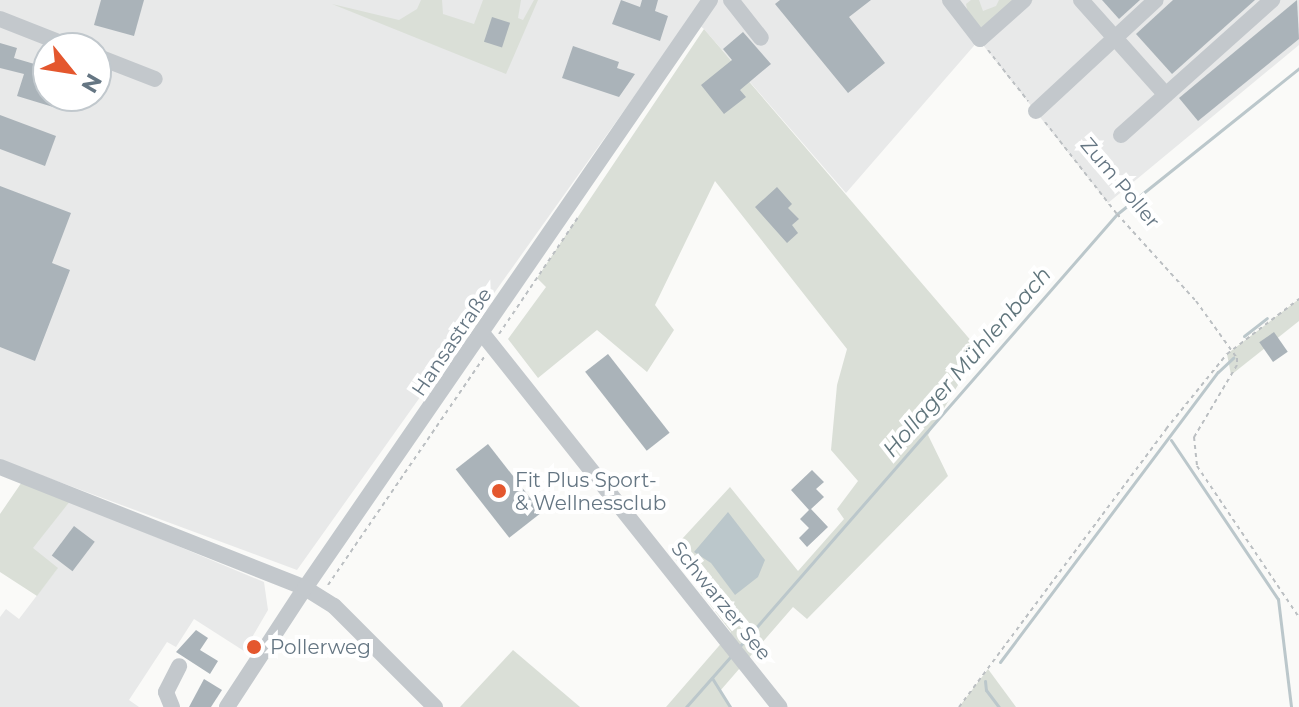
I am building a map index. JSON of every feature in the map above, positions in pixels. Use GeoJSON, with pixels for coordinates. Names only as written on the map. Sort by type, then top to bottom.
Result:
{"type":"FeatureCollection","features":[{"type":"Feature","properties":{"kind":"street"},"geometry":{"type":"LineString","coordinates":[[731,0],[761,38]]}},
{"type":"Feature","properties":{"kind":"street"},"geometry":{"type":"LineString","coordinates":[[950,0],[980,39],[1024,0]]}},
{"type":"Feature","properties":{"kind":"street"},"geometry":{"type":"LineString","coordinates":[[1081,0],[1166,95]]}},
{"type":"Feature","properties":{"kind":"street"},"geometry":{"type":"LineString","coordinates":[[1036,111],[1156,0]]}},
{"type":"Feature","properties":{"kind":"street"},"geometry":{"type":"LineString","coordinates":[[1121,135],[1272,0]]}},
{"type":"Feature","properties":{"kind":"street","name":"Hansastraße"},"geometry":{"type":"LineString","coordinates":[[227,707],[706,1]]}},
{"type":"Feature","properties":{"kind":"street"},"geometry":{"type":"LineString","coordinates":[[0,19],[33,32]]}},
{"type":"Feature","properties":{"kind":"street"},"geometry":{"type":"LineString","coordinates":[[112,62],[155,79]]}},
{"type":"Feature","properties":{"kind":"street","name":"Schwarzer See"},"geometry":{"type":"LineString","coordinates":[[482,333],[780,707]]}},
{"type":"Feature","properties":{"kind":"street"},"geometry":{"type":"LineString","coordinates":[[0,467],[305,588],[334,606],[435,707]]}},
{"type":"Feature","properties":{"kind":"street"},"geometry":{"type":"LineString","coordinates":[[172,707],[166,692],[179,666]]}},
{"type":"Feature","properties":{"kind":"path","name":"Zum Poller"},"geometry":{"type":"LineString","coordinates":[[980,39],[1117,214],[1196,301],[1232,351]]}},
{"type":"Feature","properties":{"kind":"path"},"geometry":{"type":"LineString","coordinates":[[959,707],[1166,429],[1232,351],[1299,299]]}},
{"type":"Feature","properties":{"kind":"path"},"geometry":{"type":"LineString","coordinates":[[1232,351],[1237,365],[1194,437],[1197,466],[1299,617]]}},
{"type":"Feature","properties":{"kind":"shaded area"},"geometry":{"type":"Polygon","coordinates":[[[0,0],[1299,0],[1299,45],[1108,203],[979,40],[846,193],[704,29],[690,18],[297,570],[0,460],[0,0]]]}},
{"type":"Feature","properties":{"kind":"shaded area"},"geometry":{"type":"Polygon","coordinates":[[[421,0],[442,0],[443,14],[474,24],[483,0],[521,0],[518,18],[523,20],[534,0],[538,0],[506,74],[332,4],[399,20],[417,9],[421,0]]]}},
{"type":"Feature","properties":{"kind":"shaded area"},"geometry":{"type":"Polygon","coordinates":[[[979,0],[983,11],[996,6],[999,0],[1033,0],[988,39],[968,14],[966,4],[979,0]]]}},
{"type":"Feature","properties":{"kind":"shaded area"},"geometry":{"type":"Polygon","coordinates":[[[704,29],[979,350],[928,435],[948,476],[807,619],[793,607],[720,691],[730,707],[666,707],[731,632],[670,552],[730,487],[798,571],[844,519],[837,509],[858,481],[831,450],[837,385],[847,349],[715,181],[655,305],[674,330],[647,372],[597,330],[538,378],[508,339],[546,287],[537,278],[704,29]]]}},
{"type":"Feature","properties":{"kind":"shaded area"},"geometry":{"type":"Polygon","coordinates":[[[1299,299],[1299,321],[1231,375],[1227,354],[1299,299]]]}},
{"type":"Feature","properties":{"kind":"shaded area"},"geometry":{"type":"Polygon","coordinates":[[[26,476],[75,495],[33,548],[58,568],[37,596],[0,572],[0,514],[26,476]]]}},
{"type":"Feature","properties":{"kind":"shaded area"},"geometry":{"type":"Polygon","coordinates":[[[70,501],[264,582],[268,610],[244,651],[194,619],[176,647],[167,642],[129,700],[139,707],[0,707],[0,617],[6,609],[19,619],[57,569],[32,548],[70,501]]]}},
{"type":"Feature","properties":{"kind":"shaded area"},"geometry":{"type":"Polygon","coordinates":[[[728,512],[765,560],[758,577],[735,595],[711,563],[694,552],[728,512]]]}},
{"type":"Feature","properties":{"kind":"shaded area"},"geometry":{"type":"Polygon","coordinates":[[[513,650],[580,707],[460,707],[513,650]]]}},
{"type":"Feature","properties":{"kind":"shaded area"},"geometry":{"type":"Polygon","coordinates":[[[988,669],[1016,707],[959,707],[988,669]]]}},
{"type":"Feature","properties":{"kind":"building"},"geometry":{"type":"Polygon","coordinates":[[[101,0],[144,0],[134,36],[94,25],[101,0]]]}},
{"type":"Feature","properties":{"kind":"building"},"geometry":{"type":"Polygon","coordinates":[[[621,0],[640,7],[642,0],[658,0],[655,11],[668,16],[660,41],[612,24],[621,0]]]}},
{"type":"Feature","properties":{"kind":"building"},"geometry":{"type":"Polygon","coordinates":[[[780,0],[871,0],[849,17],[885,63],[848,93],[775,4],[780,0]]]}},
{"type":"Feature","properties":{"kind":"building"},"geometry":{"type":"Polygon","coordinates":[[[1102,0],[1140,0],[1119,19],[1102,0]]]}},
{"type":"Feature","properties":{"kind":"building"},"geometry":{"type":"Polygon","coordinates":[[[1173,0],[1255,0],[1172,74],[1136,34],[1173,0]]]}},
{"type":"Feature","properties":{"kind":"building"},"geometry":{"type":"Polygon","coordinates":[[[1297,0],[1299,39],[1198,121],[1179,98],[1297,0]]]}},
{"type":"Feature","properties":{"kind":"building"},"geometry":{"type":"Polygon","coordinates":[[[492,17],[510,23],[502,48],[484,42],[492,17]]]}},
{"type":"Feature","properties":{"kind":"building"},"geometry":{"type":"Polygon","coordinates":[[[743,32],[771,64],[740,90],[746,97],[724,114],[701,85],[732,60],[723,49],[743,32]]]}},
{"type":"Feature","properties":{"kind":"building"},"geometry":{"type":"Polygon","coordinates":[[[0,43],[17,48],[14,58],[32,63],[32,101],[17,96],[24,74],[0,68],[0,43]]]}},
{"type":"Feature","properties":{"kind":"building"},"geometry":{"type":"Polygon","coordinates":[[[573,46],[619,62],[617,68],[635,74],[619,97],[562,78],[573,46]]]}},
{"type":"Feature","properties":{"kind":"building"},"geometry":{"type":"Polygon","coordinates":[[[0,115],[56,136],[45,166],[0,149],[0,115]]]}},
{"type":"Feature","properties":{"kind":"building"},"geometry":{"type":"Polygon","coordinates":[[[0,186],[71,213],[52,263],[70,270],[35,361],[0,347],[0,186]]]}},
{"type":"Feature","properties":{"kind":"building"},"geometry":{"type":"Polygon","coordinates":[[[777,187],[792,204],[788,208],[799,219],[792,225],[798,233],[787,243],[755,207],[777,187]]]}},
{"type":"Feature","properties":{"kind":"building"},"geometry":{"type":"Polygon","coordinates":[[[1274,332],[1288,352],[1273,362],[1259,342],[1274,332]]]}},
{"type":"Feature","properties":{"kind":"building"},"geometry":{"type":"Polygon","coordinates":[[[608,354],[670,433],[647,451],[585,372],[608,354]]]}},
{"type":"Feature","properties":{"kind":"building","name":"Fit Plus Sport- & Wellnessclub"},"geometry":{"type":"Polygon","coordinates":[[[488,444],[542,513],[509,538],[456,469],[488,444]]]}},
{"type":"Feature","properties":{"kind":"building"},"geometry":{"type":"Polygon","coordinates":[[[812,470],[824,482],[816,489],[824,497],[811,509],[828,527],[807,547],[799,538],[809,528],[800,519],[809,510],[791,490],[812,470]]]}},
{"type":"Feature","properties":{"kind":"building"},"geometry":{"type":"Polygon","coordinates":[[[74,526],[95,542],[72,571],[52,556],[74,526]]]}},
{"type":"Feature","properties":{"kind":"building"},"geometry":{"type":"Polygon","coordinates":[[[196,630],[208,638],[200,650],[218,661],[210,674],[176,652],[196,630]]]}},
{"type":"Feature","properties":{"kind":"building"},"geometry":{"type":"Polygon","coordinates":[[[204,679],[222,690],[211,707],[189,707],[204,679]]]}},
{"type":"Feature","properties":{"kind":"waterway","name":"Hollager Mühlenbach"},"geometry":{"type":"LineString","coordinates":[[739,647],[1117,214],[1299,68]]}},
{"type":"Feature","properties":{"kind":"waterway"},"geometry":{"type":"LineString","coordinates":[[1244,336],[1267,318]]}},
{"type":"Feature","properties":{"kind":"waterway"},"geometry":{"type":"LineString","coordinates":[[1000,662],[1218,372],[1233,358]]}},
{"type":"Feature","properties":{"kind":"waterway"},"geometry":{"type":"LineString","coordinates":[[1171,440],[1278,599],[1291,707]]}},
{"type":"Feature","properties":{"kind":"waterway","name":"Hollager Mühlenbach"},"geometry":{"type":"LineString","coordinates":[[686,707],[731,656]]}},
{"type":"Feature","properties":{"kind":"waterway"},"geometry":{"type":"LineString","coordinates":[[712,678],[730,707]]}},
{"type":"Feature","properties":{"kind":"waterway"},"geometry":{"type":"LineString","coordinates":[[985,681],[986,690],[999,707]]}},
{"type":"Feature","properties":{"kind":"place","name":"Fit Plus Sport- & Wellnessclub"},"geometry":{"type":"Point","coordinates":[499,491]}},
{"type":"Feature","properties":{"kind":"place","name":"Pollerweg"},"geometry":{"type":"Point","coordinates":[254,647]}}]}
